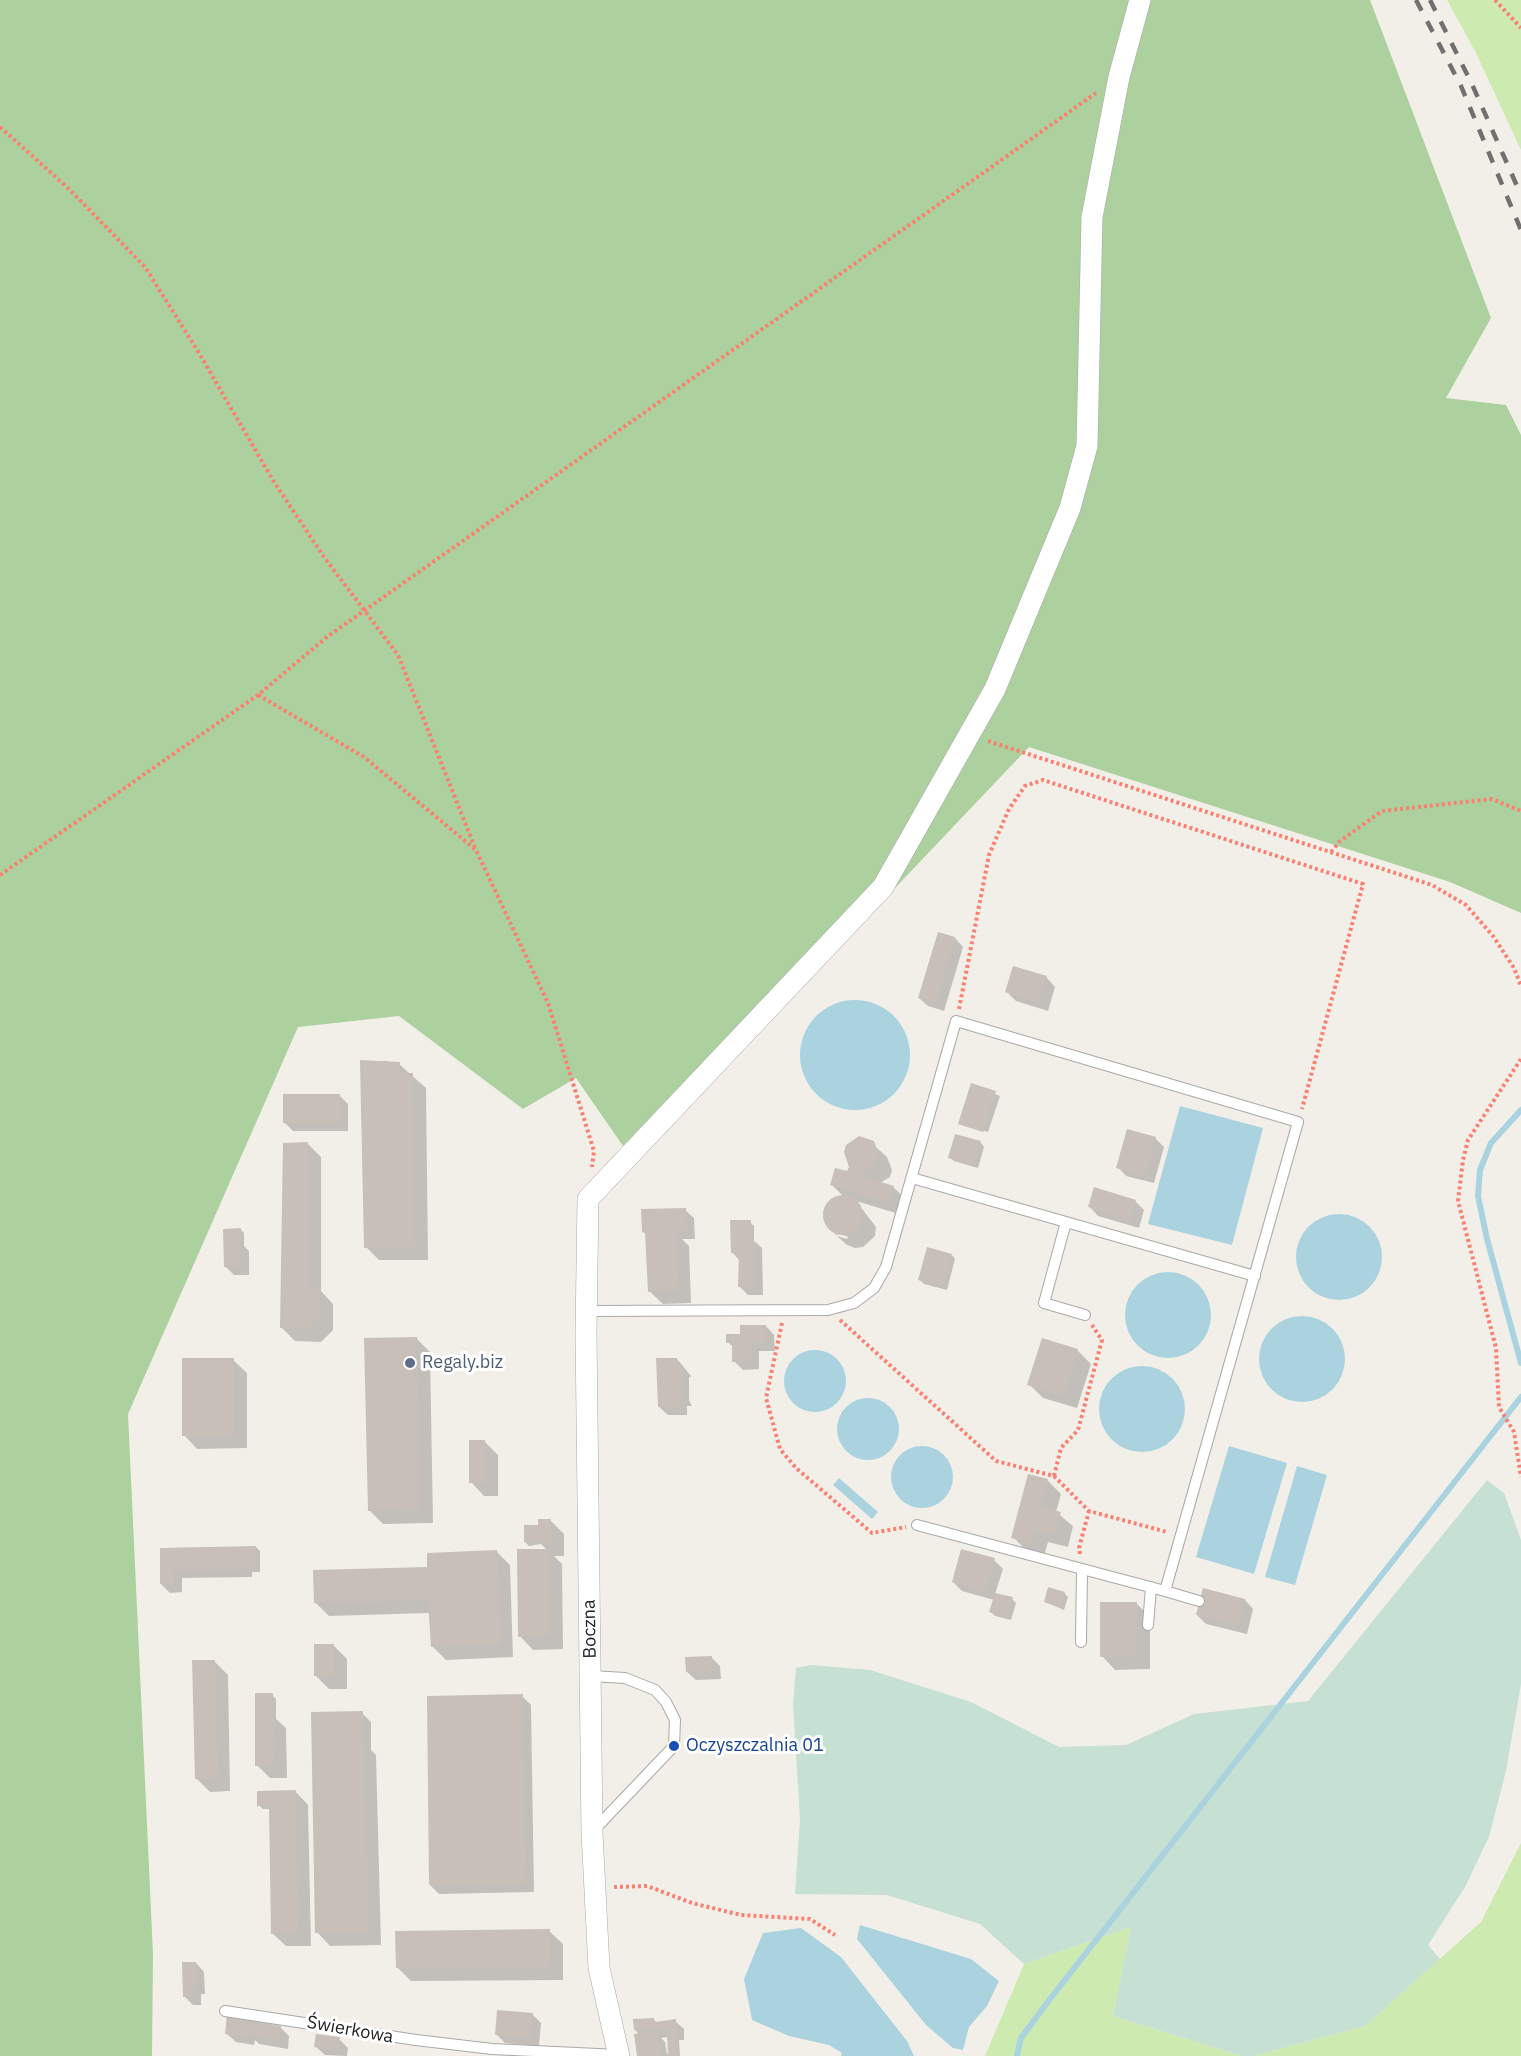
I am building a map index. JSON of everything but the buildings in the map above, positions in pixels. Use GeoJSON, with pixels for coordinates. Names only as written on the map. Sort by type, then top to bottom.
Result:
{"type":"FeatureCollection","features":[{"type":"Feature","properties":{"kind":"street"},"geometry":{"type":"LineString","coordinates":[[588,1199],[883,887],[995,689],[1070,508],[1087,446],[1092,217],[1119,77],[1140,0]]}},
{"type":"Feature","properties":{"kind":"street","name":"Boczna"},"geometry":{"type":"LineString","coordinates":[[588,1199],[586,1311],[592,1833],[598,1968],[619,2056]]}},
{"type":"Feature","properties":{"kind":"lane"},"geometry":{"type":"LineString","coordinates":[[586,1311],[828,1310],[854,1303],[874,1288],[886,1268],[956,1021],[1298,1122],[1166,1591]]}},
{"type":"Feature","properties":{"kind":"lane"},"geometry":{"type":"LineString","coordinates":[[912,1178],[1255,1276]]}},
{"type":"Feature","properties":{"kind":"lane"},"geometry":{"type":"LineString","coordinates":[[1066,1222],[1044,1303],[1085,1315]]}},
{"type":"Feature","properties":{"kind":"lane"},"geometry":{"type":"LineString","coordinates":[[917,1525],[1199,1601]]}},
{"type":"Feature","properties":{"kind":"lane"},"geometry":{"type":"LineString","coordinates":[[1081,1642],[1082,1569]]}},
{"type":"Feature","properties":{"kind":"lane"},"geometry":{"type":"LineString","coordinates":[[1148,1625],[1151,1587]]}},
{"type":"Feature","properties":{"kind":"lane"},"geometry":{"type":"LineString","coordinates":[[591,1676],[625,1678],[655,1690],[666,1702],[675,1720],[674,1746],[592,1833]]}},
{"type":"Feature","properties":{"kind":"lane","name":"Świerkowa"},"geometry":{"type":"LineString","coordinates":[[225,2011],[492,2049],[619,2056]]}},
{"type":"Feature","properties":{"kind":"path"},"geometry":{"type":"LineString","coordinates":[[1495,0],[1521,28]]}},
{"type":"Feature","properties":{"kind":"path"},"geometry":{"type":"LineString","coordinates":[[0,875],[258,695],[327,637],[1119,77]]}},
{"type":"Feature","properties":{"kind":"path"},"geometry":{"type":"LineString","coordinates":[[0,127],[69,189],[145,267],[200,353],[274,483],[324,557],[398,655],[476,850],[548,1003],[594,1151],[588,1199]]}},
{"type":"Feature","properties":{"kind":"path"},"geometry":{"type":"LineString","coordinates":[[258,695],[364,758],[476,850]]}},
{"type":"Feature","properties":{"kind":"path"},"geometry":{"type":"LineString","coordinates":[[969,734],[1432,885],[1466,905],[1493,936],[1514,968],[1521,986]]}},
{"type":"Feature","properties":{"kind":"path"},"geometry":{"type":"LineString","coordinates":[[956,1021],[989,855],[1009,809],[1025,786],[1043,780],[1363,884],[1298,1122]]}},
{"type":"Feature","properties":{"kind":"path"},"geometry":{"type":"LineString","coordinates":[[1331,852],[1340,841],[1382,811],[1492,799],[1521,811]]}},
{"type":"Feature","properties":{"kind":"path"},"geometry":{"type":"LineString","coordinates":[[1521,1059],[1468,1140],[1458,1201],[1496,1348],[1499,1407],[1514,1432],[1521,1477]]}},
{"type":"Feature","properties":{"kind":"path"},"geometry":{"type":"LineString","coordinates":[[784,1310],[765,1398],[780,1449],[796,1468],[872,1533],[917,1525]]}},
{"type":"Feature","properties":{"kind":"path"},"geometry":{"type":"LineString","coordinates":[[828,1310],[996,1461],[1054,1476],[1089,1511],[1181,1536]]}},
{"type":"Feature","properties":{"kind":"path"},"geometry":{"type":"LineString","coordinates":[[1054,1476],[1061,1448],[1078,1430],[1102,1340],[1085,1315]]}},
{"type":"Feature","properties":{"kind":"path"},"geometry":{"type":"LineString","coordinates":[[1082,1569],[1079,1548],[1089,1511]]}},
{"type":"Feature","properties":{"kind":"path"},"geometry":{"type":"LineString","coordinates":[[594,1887],[647,1886],[692,1903],[741,1915],[810,1919],[835,1935]]}},
{"type":"Feature","properties":{"kind":"green space"},"geometry":{"type":"Polygon","coordinates":[[[0,0],[1370,0],[1491,318],[1446,398],[1506,405],[1521,435],[1521,913],[1450,882],[1029,747],[895,888],[874,884],[623,1146],[576,1078],[523,1109],[399,1016],[298,1027],[128,1414],[153,1954],[152,2056],[0,2056],[0,0]]]}},
{"type":"Feature","properties":{"kind":"green space"},"geometry":{"type":"Polygon","coordinates":[[[1447,0],[1521,0],[1521,150],[1475,51],[1447,0]]]}},
{"type":"Feature","properties":{"kind":"green space"},"geometry":{"type":"Polygon","coordinates":[[[1487,1480],[1504,1493],[1521,1540],[1521,1684],[1506,1771],[1489,1837],[1465,1887],[1428,1945],[1440,1959],[1365,2026],[1253,2056],[1242,2056],[1113,2016],[1131,1927],[1024,1964],[980,1924],[887,1895],[795,1894],[800,1819],[793,1705],[796,1668],[811,1665],[870,1670],[971,1702],[1059,1747],[1126,1745],[1194,1714],[1308,1701],[1487,1480]]]}},
{"type":"Feature","properties":{"kind":"green space"},"geometry":{"type":"Polygon","coordinates":[[[1521,1843],[1521,2056],[1253,2056],[1365,2026],[1481,1922],[1521,1843]]]}},
{"type":"Feature","properties":{"kind":"green space"},"geometry":{"type":"Polygon","coordinates":[[[1131,1927],[1113,2016],[1242,2056],[985,2056],[1024,1964],[1131,1927]]]}},
{"type":"Feature","properties":{"kind":"water"},"geometry":{"type":"Polygon","coordinates":[[[855,1000],[876,1004],[894,1016],[906,1034],[910,1055],[906,1076],[894,1094],[876,1106],[855,1110],[834,1106],[816,1094],[804,1076],[800,1055],[804,1034],[816,1016],[834,1004],[855,1000]]]}},
{"type":"Feature","properties":{"kind":"water"},"geometry":{"type":"Polygon","coordinates":[[[1180,1106],[1263,1128],[1232,1245],[1148,1224],[1180,1106]]]}},
{"type":"Feature","properties":{"kind":"water"},"geometry":{"type":"Polygon","coordinates":[[[1339,1214],[1355,1218],[1369,1227],[1378,1241],[1382,1257],[1378,1273],[1369,1287],[1355,1296],[1339,1300],[1323,1296],[1309,1287],[1300,1273],[1296,1257],[1300,1241],[1309,1227],[1323,1218],[1339,1214]]]}},
{"type":"Feature","properties":{"kind":"water"},"geometry":{"type":"Polygon","coordinates":[[[1168,1272],[1184,1276],[1198,1285],[1207,1299],[1211,1315],[1207,1331],[1198,1345],[1184,1354],[1168,1358],[1152,1354],[1138,1345],[1129,1331],[1125,1315],[1129,1299],[1138,1285],[1152,1276],[1168,1272]]]}},
{"type":"Feature","properties":{"kind":"water"},"geometry":{"type":"Polygon","coordinates":[[[1302,1316],[1318,1320],[1332,1329],[1341,1343],[1345,1359],[1341,1375],[1332,1389],[1318,1398],[1302,1402],[1286,1398],[1272,1389],[1263,1375],[1259,1359],[1263,1343],[1272,1329],[1286,1320],[1302,1316]]]}},
{"type":"Feature","properties":{"kind":"water"},"geometry":{"type":"Polygon","coordinates":[[[815,1350],[827,1352],[837,1359],[844,1369],[846,1381],[844,1393],[837,1403],[827,1410],[815,1412],[803,1410],[793,1403],[786,1393],[784,1381],[786,1369],[793,1359],[803,1352],[815,1350]]]}},
{"type":"Feature","properties":{"kind":"water"},"geometry":{"type":"Polygon","coordinates":[[[1142,1366],[1158,1370],[1172,1379],[1181,1393],[1185,1409],[1181,1425],[1172,1439],[1158,1448],[1142,1452],[1126,1448],[1112,1439],[1103,1425],[1099,1409],[1103,1393],[1112,1379],[1126,1370],[1142,1366]]]}},
{"type":"Feature","properties":{"kind":"water"},"geometry":{"type":"Polygon","coordinates":[[[862,1398],[874,1398],[890,1407],[897,1417],[899,1429],[897,1441],[890,1451],[874,1460],[862,1460],[851,1455],[842,1446],[837,1435],[837,1423],[842,1412],[851,1403],[862,1398]]]}},
{"type":"Feature","properties":{"kind":"water"},"geometry":{"type":"Polygon","coordinates":[[[922,1446],[934,1448],[944,1455],[951,1465],[953,1477],[951,1489],[944,1499],[934,1506],[922,1508],[910,1506],[900,1499],[893,1489],[891,1477],[893,1465],[900,1455],[910,1448],[922,1446]]]}},
{"type":"Feature","properties":{"kind":"water"},"geometry":{"type":"Polygon","coordinates":[[[1229,1446],[1287,1463],[1254,1574],[1196,1557],[1229,1446]]]}},
{"type":"Feature","properties":{"kind":"water"},"geometry":{"type":"Polygon","coordinates":[[[1297,1466],[1327,1475],[1295,1585],[1265,1577],[1297,1466]]]}},
{"type":"Feature","properties":{"kind":"water"},"geometry":{"type":"Polygon","coordinates":[[[839,1478],[878,1512],[872,1519],[833,1485],[839,1478]]]}},
{"type":"Feature","properties":{"kind":"water"},"geometry":{"type":"Polygon","coordinates":[[[860,1925],[971,1959],[999,1981],[987,2006],[969,2027],[963,2050],[953,2048],[926,2025],[857,1939],[860,1925]]]}},
{"type":"Feature","properties":{"kind":"water"},"geometry":{"type":"Polygon","coordinates":[[[801,1928],[841,1957],[907,2041],[914,2056],[841,2056],[842,2053],[829,2045],[789,2036],[752,2020],[744,1979],[763,1933],[801,1928]]]}},
{"type":"Feature","properties":{"kind":"waterway"},"geometry":{"type":"LineString","coordinates":[[1521,1110],[1491,1143],[1480,1170],[1478,1196],[1487,1239],[1521,1363]]}},
{"type":"Feature","properties":{"kind":"waterway"},"geometry":{"type":"LineString","coordinates":[[1017,2056],[1021,2038],[1050,1999],[1521,1397]]}},
{"type":"Feature","properties":{"kind":"railway"},"geometry":{"type":"LineString","coordinates":[[1416,0],[1461,86],[1521,230]]}},
{"type":"Feature","properties":{"kind":"railway"},"geometry":{"type":"LineString","coordinates":[[1430,0],[1471,82],[1521,195]]}},
{"type":"Feature","properties":{"kind":"place","name":"Regaly.biz"},"geometry":{"type":"Point","coordinates":[410,1363]}},
{"type":"Feature","properties":{"kind":"place","name":"Oczyszczalnia 01"},"geometry":{"type":"Point","coordinates":[674,1746]}}]}
